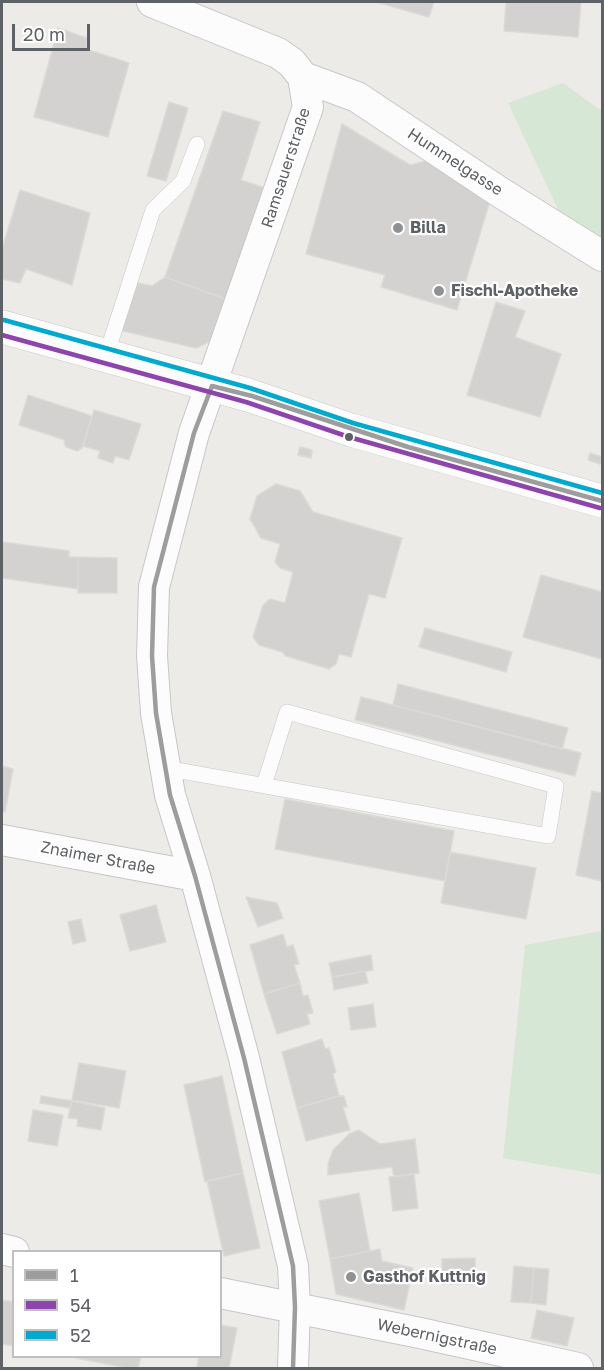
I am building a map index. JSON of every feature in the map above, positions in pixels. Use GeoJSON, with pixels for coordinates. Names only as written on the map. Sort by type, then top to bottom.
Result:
{"type":"FeatureCollection","features":[{"type":"Feature","properties":{"kind":"main road"},"geometry":{"type":"LineString","coordinates":[[2,327],[252,396],[351,430],[603,501]]}},
{"type":"Feature","properties":{"kind":"street"},"geometry":{"type":"LineString","coordinates":[[152,2],[278,54],[292,63],[303,77]]}},
{"type":"Feature","properties":{"kind":"street","name":"Hummelgasse"},"geometry":{"type":"LineString","coordinates":[[303,77],[357,97],[498,191],[603,256]]}},
{"type":"Feature","properties":{"kind":"street","name":"Ramsauerstraße"},"geometry":{"type":"LineString","coordinates":[[293,1368],[295,1307],[293,1266],[244,1058],[164,768],[156,713],[152,656],[154,587],[194,433],[308,107],[303,77]]}},
{"type":"Feature","properties":{"kind":"street","name":"Znaimer Straße"},"geometry":{"type":"LineString","coordinates":[[2,840],[195,876]]}},
{"type":"Feature","properties":{"kind":"street","name":"Webernigstraße"},"geometry":{"type":"LineString","coordinates":[[222,1293],[578,1368]]}},
{"type":"Feature","properties":{"kind":"lane"},"geometry":{"type":"LineString","coordinates":[[106,356],[153,210],[183,182],[197,144]]}},
{"type":"Feature","properties":{"kind":"lane"},"geometry":{"type":"LineString","coordinates":[[164,768],[548,836],[556,786],[287,712],[264,785]]}},
{"type":"Feature","properties":{"kind":"green space"},"geometry":{"type":"Polygon","coordinates":[[[563,83],[602,111],[602,243],[563,220],[508,103],[563,83]]]}},
{"type":"Feature","properties":{"kind":"green space"},"geometry":{"type":"Polygon","coordinates":[[[602,931],[602,1175],[503,1158],[525,945],[602,931]]]}},
{"type":"Feature","properties":{"kind":"building"},"geometry":{"type":"Polygon","coordinates":[[[376,2],[434,2],[429,17],[376,2]]]}},
{"type":"Feature","properties":{"kind":"building"},"geometry":{"type":"Polygon","coordinates":[[[506,2],[581,2],[578,37],[504,31],[506,2]]]}},
{"type":"Feature","properties":{"kind":"building"},"geometry":{"type":"Polygon","coordinates":[[[58,28],[87,38],[86,49],[129,63],[108,137],[34,117],[58,28]]]}},
{"type":"Feature","properties":{"kind":"building"},"geometry":{"type":"Polygon","coordinates":[[[169,102],[188,108],[166,181],[147,176],[169,102]]]}},
{"type":"Feature","properties":{"kind":"building"},"geometry":{"type":"Polygon","coordinates":[[[223,111],[260,122],[241,180],[265,188],[226,299],[165,277],[223,111]]]}},
{"type":"Feature","properties":{"kind":"building","name":"Billa"},"geometry":{"type":"Polygon","coordinates":[[[342,124],[410,165],[430,160],[490,201],[457,310],[381,287],[385,275],[306,254],[342,124]]]}},
{"type":"Feature","properties":{"kind":"building"},"geometry":{"type":"Polygon","coordinates":[[[20,190],[90,213],[72,285],[26,269],[20,283],[2,279],[2,249],[20,190]]]}},
{"type":"Feature","properties":{"kind":"building"},"geometry":{"type":"Polygon","coordinates":[[[165,277],[226,299],[218,327],[209,342],[196,348],[119,330],[133,282],[152,286],[165,277]]]}},
{"type":"Feature","properties":{"kind":"building"},"geometry":{"type":"Polygon","coordinates":[[[496,302],[525,311],[515,337],[561,354],[540,417],[467,395],[496,302]]]}},
{"type":"Feature","properties":{"kind":"building"},"geometry":{"type":"Polygon","coordinates":[[[28,395],[92,416],[82,448],[77,451],[66,447],[65,440],[19,425],[28,395]]]}},
{"type":"Feature","properties":{"kind":"building"},"geometry":{"type":"Polygon","coordinates":[[[94,410],[141,424],[129,460],[115,456],[113,463],[98,458],[100,451],[83,446],[94,410]]]}},
{"type":"Feature","properties":{"kind":"building"},"geometry":{"type":"Polygon","coordinates":[[[300,447],[312,450],[311,458],[298,455],[300,447]]]}},
{"type":"Feature","properties":{"kind":"building"},"geometry":{"type":"Polygon","coordinates":[[[590,453],[602,457],[600,464],[588,460],[590,453]]]}},
{"type":"Feature","properties":{"kind":"building"},"geometry":{"type":"Polygon","coordinates":[[[276,484],[300,491],[313,512],[402,538],[385,598],[369,594],[351,657],[339,654],[336,664],[329,669],[259,645],[253,637],[263,605],[270,599],[285,603],[293,572],[280,568],[275,562],[280,544],[261,538],[250,519],[257,496],[276,484]]]}},
{"type":"Feature","properties":{"kind":"building"},"geometry":{"type":"Polygon","coordinates":[[[2,542],[69,551],[69,557],[78,557],[78,589],[2,578],[2,542]]]}},
{"type":"Feature","properties":{"kind":"building"},"geometry":{"type":"Polygon","coordinates":[[[78,557],[117,558],[117,593],[78,593],[78,557]]]}},
{"type":"Feature","properties":{"kind":"building"},"geometry":{"type":"Polygon","coordinates":[[[541,575],[602,592],[602,659],[523,637],[541,575]]]}},
{"type":"Feature","properties":{"kind":"building"},"geometry":{"type":"Polygon","coordinates":[[[425,628],[512,652],[506,672],[419,647],[425,628]]]}},
{"type":"Feature","properties":{"kind":"building"},"geometry":{"type":"Polygon","coordinates":[[[398,684],[568,728],[562,749],[393,705],[398,684]]]}},
{"type":"Feature","properties":{"kind":"building"},"geometry":{"type":"Polygon","coordinates":[[[361,697],[581,753],[575,776],[355,720],[361,697]]]}},
{"type":"Feature","properties":{"kind":"building"},"geometry":{"type":"Polygon","coordinates":[[[2,766],[13,769],[5,812],[2,811],[2,766]]]}},
{"type":"Feature","properties":{"kind":"building"},"geometry":{"type":"Polygon","coordinates":[[[592,791],[602,793],[602,881],[576,875],[592,791]]]}},
{"type":"Feature","properties":{"kind":"building"},"geometry":{"type":"Polygon","coordinates":[[[285,799],[454,831],[445,881],[275,849],[285,799]]]}},
{"type":"Feature","properties":{"kind":"building"},"geometry":{"type":"Polygon","coordinates":[[[450,852],[536,868],[526,919],[441,903],[450,852]]]}},
{"type":"Feature","properties":{"kind":"building"},"geometry":{"type":"Polygon","coordinates":[[[246,897],[277,903],[283,918],[258,927],[246,897]]]}},
{"type":"Feature","properties":{"kind":"building"},"geometry":{"type":"Polygon","coordinates":[[[156,905],[166,942],[130,951],[120,915],[156,905]]]}},
{"type":"Feature","properties":{"kind":"building"},"geometry":{"type":"Polygon","coordinates":[[[81,919],[86,941],[73,944],[68,922],[81,919]]]}},
{"type":"Feature","properties":{"kind":"building"},"geometry":{"type":"Polygon","coordinates":[[[283,934],[287,947],[293,945],[299,964],[294,965],[300,983],[264,994],[250,945],[283,934]]]}},
{"type":"Feature","properties":{"kind":"building"},"geometry":{"type":"Polygon","coordinates":[[[371,955],[373,970],[332,977],[329,963],[371,955]]]}},
{"type":"Feature","properties":{"kind":"building"},"geometry":{"type":"Polygon","coordinates":[[[365,971],[368,983],[334,990],[332,977],[365,971]]]}},
{"type":"Feature","properties":{"kind":"building"},"geometry":{"type":"Polygon","coordinates":[[[300,983],[303,996],[308,995],[313,1013],[307,1014],[310,1024],[277,1034],[264,994],[300,983]]]}},
{"type":"Feature","properties":{"kind":"building"},"geometry":{"type":"Polygon","coordinates":[[[373,1004],[376,1027],[351,1030],[348,1008],[373,1004]]]}},
{"type":"Feature","properties":{"kind":"building"},"geometry":{"type":"Polygon","coordinates":[[[322,1039],[325,1049],[329,1048],[336,1072],[333,1074],[339,1096],[297,1108],[282,1052],[322,1039]]]}},
{"type":"Feature","properties":{"kind":"building"},"geometry":{"type":"Polygon","coordinates":[[[79,1063],[126,1071],[119,1108],[72,1100],[79,1063]]]}},
{"type":"Feature","properties":{"kind":"building"},"geometry":{"type":"Polygon","coordinates":[[[222,1076],[243,1173],[205,1182],[184,1085],[222,1076]]]}},
{"type":"Feature","properties":{"kind":"building"},"geometry":{"type":"Polygon","coordinates":[[[41,1096],[72,1101],[70,1108],[40,1103],[41,1096]]]}},
{"type":"Feature","properties":{"kind":"building"},"geometry":{"type":"Polygon","coordinates":[[[344,1096],[347,1107],[343,1107],[350,1130],[306,1141],[297,1108],[344,1096]]]}},
{"type":"Feature","properties":{"kind":"building"},"geometry":{"type":"Polygon","coordinates":[[[72,1101],[105,1108],[101,1130],[77,1126],[78,1119],[68,1118],[72,1101]]]}},
{"type":"Feature","properties":{"kind":"building"},"geometry":{"type":"Polygon","coordinates":[[[33,1110],[63,1115],[57,1146],[28,1141],[33,1110]]]}},
{"type":"Feature","properties":{"kind":"building"},"geometry":{"type":"Polygon","coordinates":[[[359,1130],[380,1144],[415,1139],[419,1173],[394,1177],[392,1167],[328,1175],[328,1164],[333,1150],[349,1134],[359,1130]]]}},
{"type":"Feature","properties":{"kind":"building"},"geometry":{"type":"Polygon","coordinates":[[[243,1173],[260,1248],[224,1256],[207,1181],[243,1173]]]}},
{"type":"Feature","properties":{"kind":"building"},"geometry":{"type":"Polygon","coordinates":[[[414,1174],[418,1208],[393,1211],[389,1177],[414,1174]]]}},
{"type":"Feature","properties":{"kind":"building"},"geometry":{"type":"Polygon","coordinates":[[[359,1193],[370,1251],[330,1259],[319,1201],[359,1193]]]}},
{"type":"Feature","properties":{"kind":"building"},"geometry":{"type":"Polygon","coordinates":[[[380,1249],[382,1261],[413,1268],[404,1310],[336,1294],[330,1259],[380,1249]]]}},
{"type":"Feature","properties":{"kind":"building"},"geometry":{"type":"Polygon","coordinates":[[[475,1258],[476,1284],[442,1284],[442,1259],[475,1258]]]}},
{"type":"Feature","properties":{"kind":"building"},"geometry":{"type":"Polygon","coordinates":[[[514,1266],[534,1268],[531,1303],[511,1302],[514,1266]]]}},
{"type":"Feature","properties":{"kind":"building"},"geometry":{"type":"Polygon","coordinates":[[[534,1268],[549,1269],[546,1305],[531,1303],[534,1268]]]}},
{"type":"Feature","properties":{"kind":"building"},"geometry":{"type":"Polygon","coordinates":[[[2,1300],[12,1302],[12,1346],[2,1344],[2,1300]]]}},
{"type":"Feature","properties":{"kind":"building"},"geometry":{"type":"Polygon","coordinates":[[[537,1310],[574,1318],[567,1346],[531,1338],[537,1310]]]}},
{"type":"Feature","properties":{"kind":"building"},"geometry":{"type":"Polygon","coordinates":[[[222,1325],[237,1328],[229,1368],[197,1368],[199,1358],[222,1358],[222,1325]]]}},
{"type":"Feature","properties":{"kind":"building"},"geometry":{"type":"Polygon","coordinates":[[[76,1358],[140,1358],[138,1368],[76,1358]]]}},
{"type":"Feature","properties":{"kind":"transit line","name":"52"},"geometry":{"type":"LineString","coordinates":[[4,320],[250,388],[353,423],[602,493]]}},
{"type":"Feature","properties":{"kind":"transit line","name":"54"},"geometry":{"type":"LineString","coordinates":[[2,335],[246,402],[349,437],[600,508]]}},
{"type":"Feature","properties":{"kind":"transit line","name":"1"},"geometry":{"type":"LineString","coordinates":[[212,386],[194,433],[154,587],[152,656],[156,713],[170,795],[195,876],[244,1058],[293,1266],[295,1307],[293,1368]]}},
{"type":"Feature","properties":{"kind":"transit line","name":"1"},"geometry":{"type":"LineString","coordinates":[[212,386],[252,396],[408,447],[602,501]]}},
{"type":"Feature","properties":{"kind":"place","name":"Billa"},"geometry":{"type":"Point","coordinates":[398,228]}},
{"type":"Feature","properties":{"kind":"place","name":"Fischl-Apotheke"},"geometry":{"type":"Point","coordinates":[439,291]}},
{"type":"Feature","properties":{"kind":"place","name":"Gasthof Kuttnig"},"geometry":{"type":"Point","coordinates":[351,1277]}}]}
